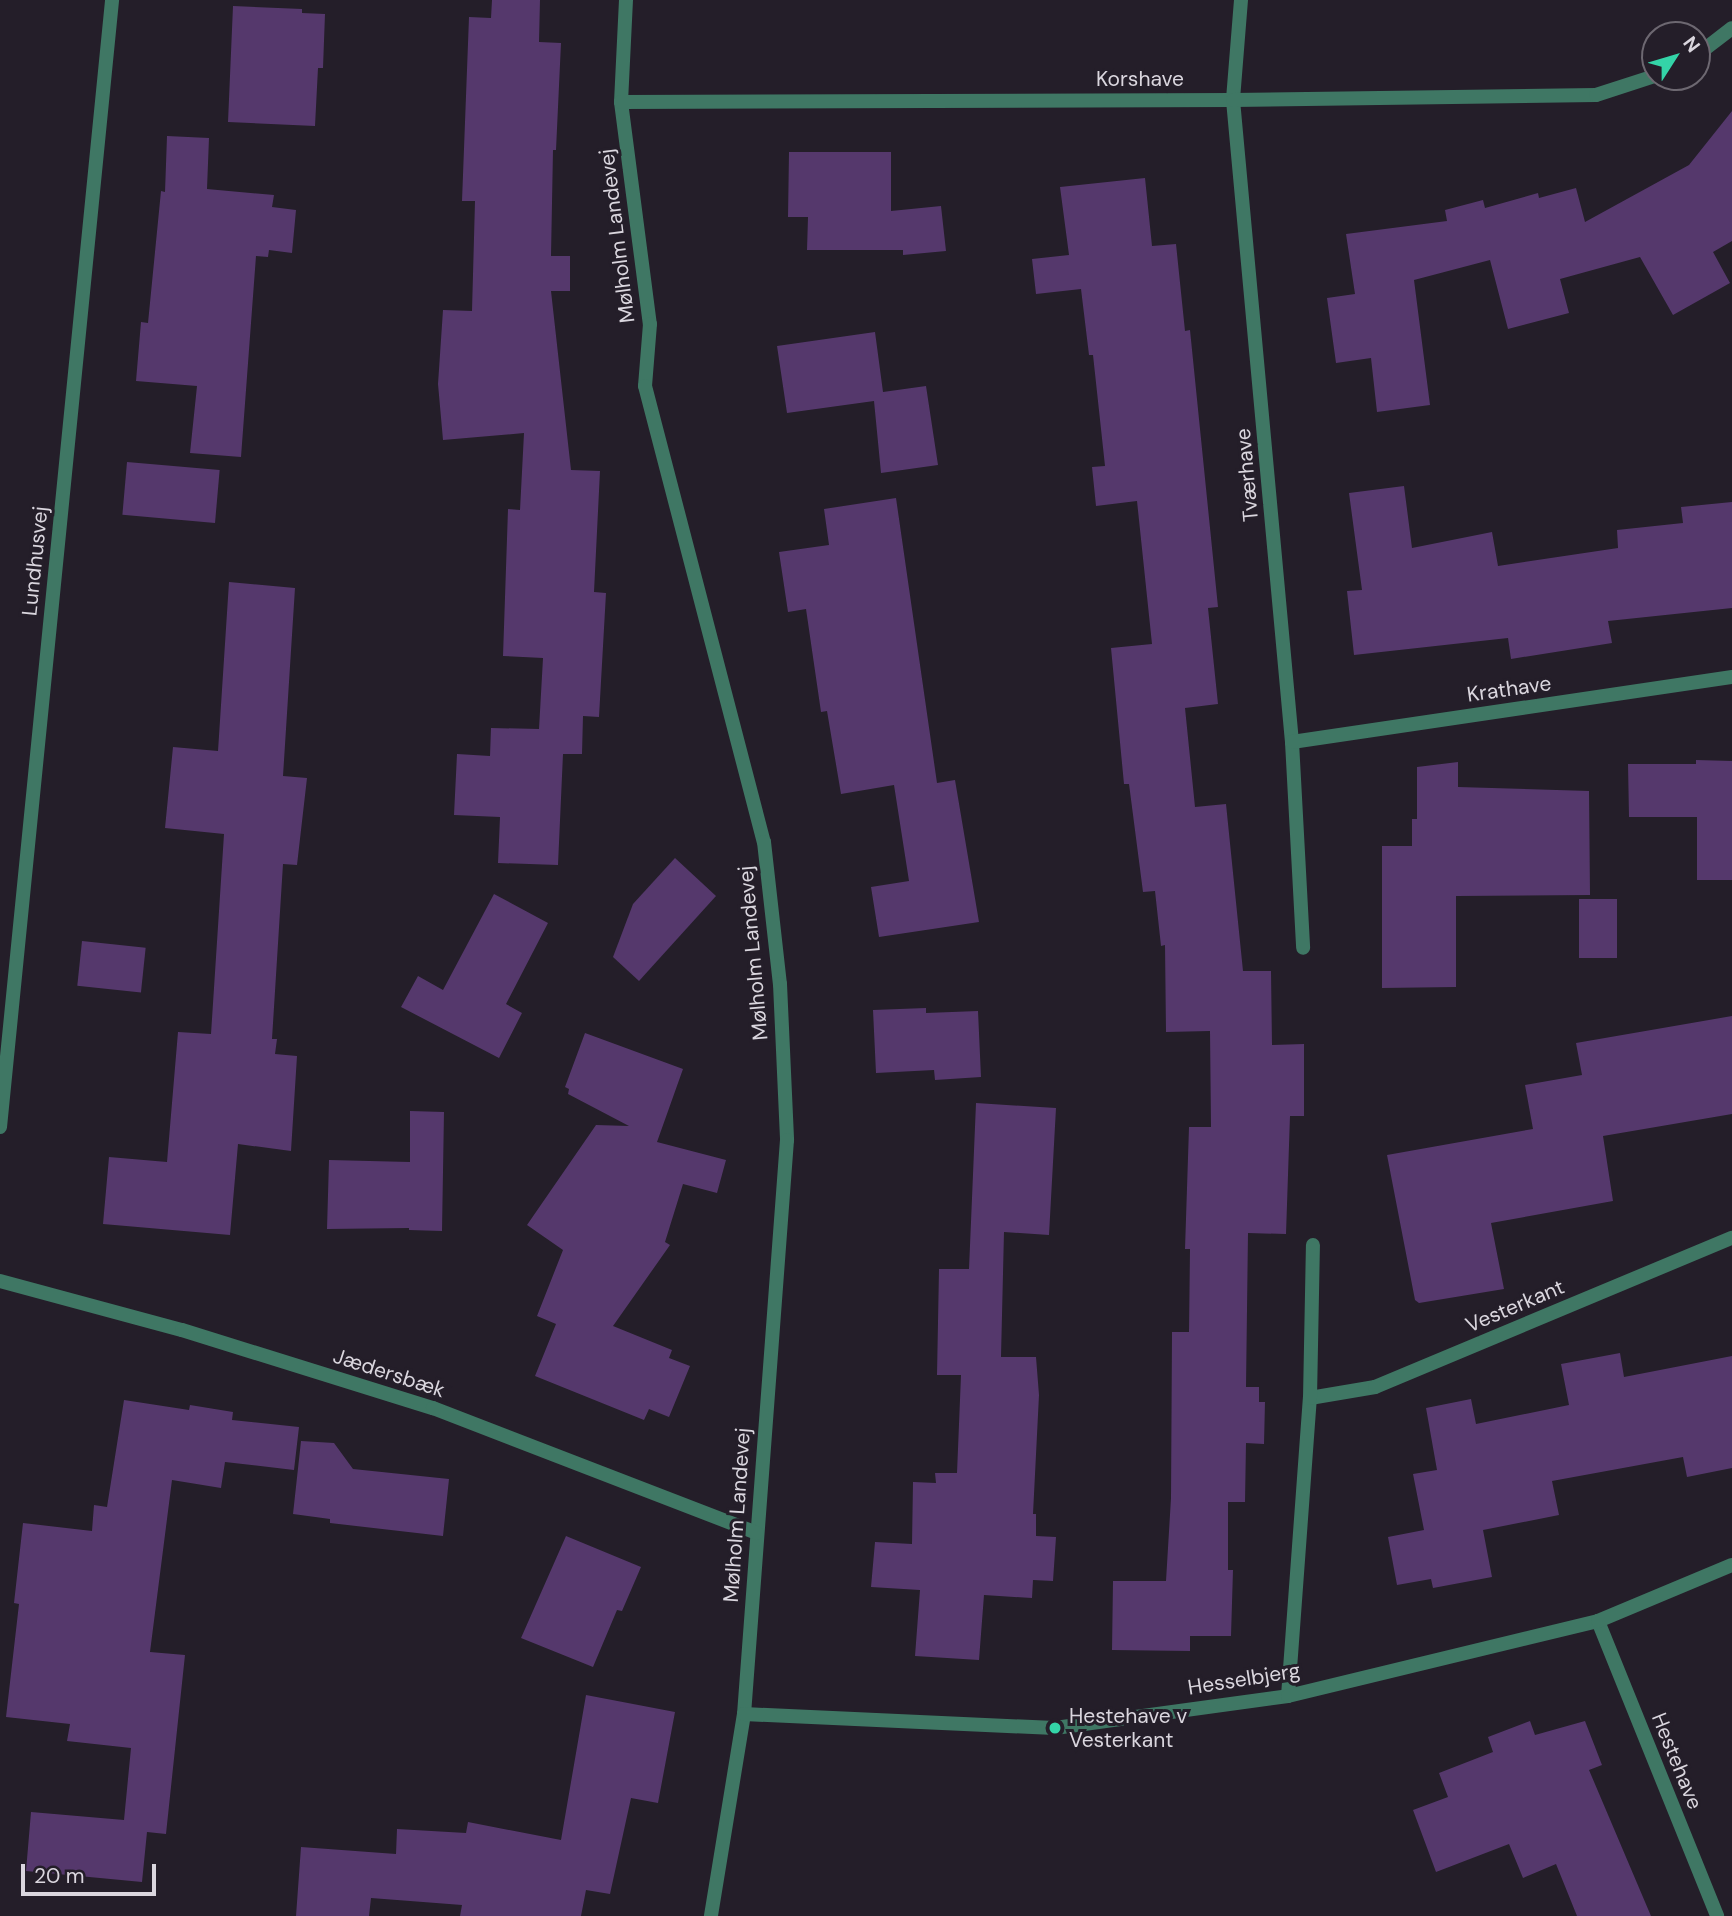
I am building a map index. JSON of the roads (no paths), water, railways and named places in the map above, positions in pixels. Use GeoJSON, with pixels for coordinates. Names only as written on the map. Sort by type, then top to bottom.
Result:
{"type":"FeatureCollection","features":[{"type":"Feature","properties":{"kind":"street","name":"Lundhusvej"},"geometry":{"type":"LineString","coordinates":[[0,1127],[112,0]]}},
{"type":"Feature","properties":{"kind":"street","name":"Mølholm Landevej"},"geometry":{"type":"LineString","coordinates":[[626,0],[621,102],[650,324],[645,386],[764,842],[780,984],[787,1140],[744,1714],[711,1916]]}},
{"type":"Feature","properties":{"kind":"street","name":"Tværhave"},"geometry":{"type":"LineString","coordinates":[[1241,0],[1233,100],[1292,742],[1303,947]]}},
{"type":"Feature","properties":{"kind":"street"},"geometry":{"type":"LineString","coordinates":[[1711,44],[1732,28]]}},
{"type":"Feature","properties":{"kind":"street","name":"Korshave"},"geometry":{"type":"LineString","coordinates":[[621,102],[1233,100],[1596,95],[1641,81]]}},
{"type":"Feature","properties":{"kind":"street","name":"Krathave"},"geometry":{"type":"LineString","coordinates":[[1292,742],[1732,677]]}},
{"type":"Feature","properties":{"kind":"street","name":"Vesterkant"},"geometry":{"type":"LineString","coordinates":[[1310,1398],[1375,1387],[1732,1238]]}},
{"type":"Feature","properties":{"kind":"street"},"geometry":{"type":"LineString","coordinates":[[1288,1696],[1310,1398],[1313,1245]]}},
{"type":"Feature","properties":{"kind":"street","name":"Jædersbæk"},"geometry":{"type":"LineString","coordinates":[[0,1281],[182,1330],[433,1408],[757,1533]]}},
{"type":"Feature","properties":{"kind":"street","name":"Hesselbjerg"},"geometry":{"type":"LineString","coordinates":[[744,1714],[1055,1728],[1288,1696],[1598,1621],[1732,1565]]}},
{"type":"Feature","properties":{"kind":"street","name":"Hestehave"},"geometry":{"type":"LineString","coordinates":[[1598,1621],[1717,1916]]}},
{"type":"Feature","properties":{"kind":"place","name":"Hestehave v Vesterkant"},"geometry":{"type":"Point","coordinates":[1055,1728]}}]}
